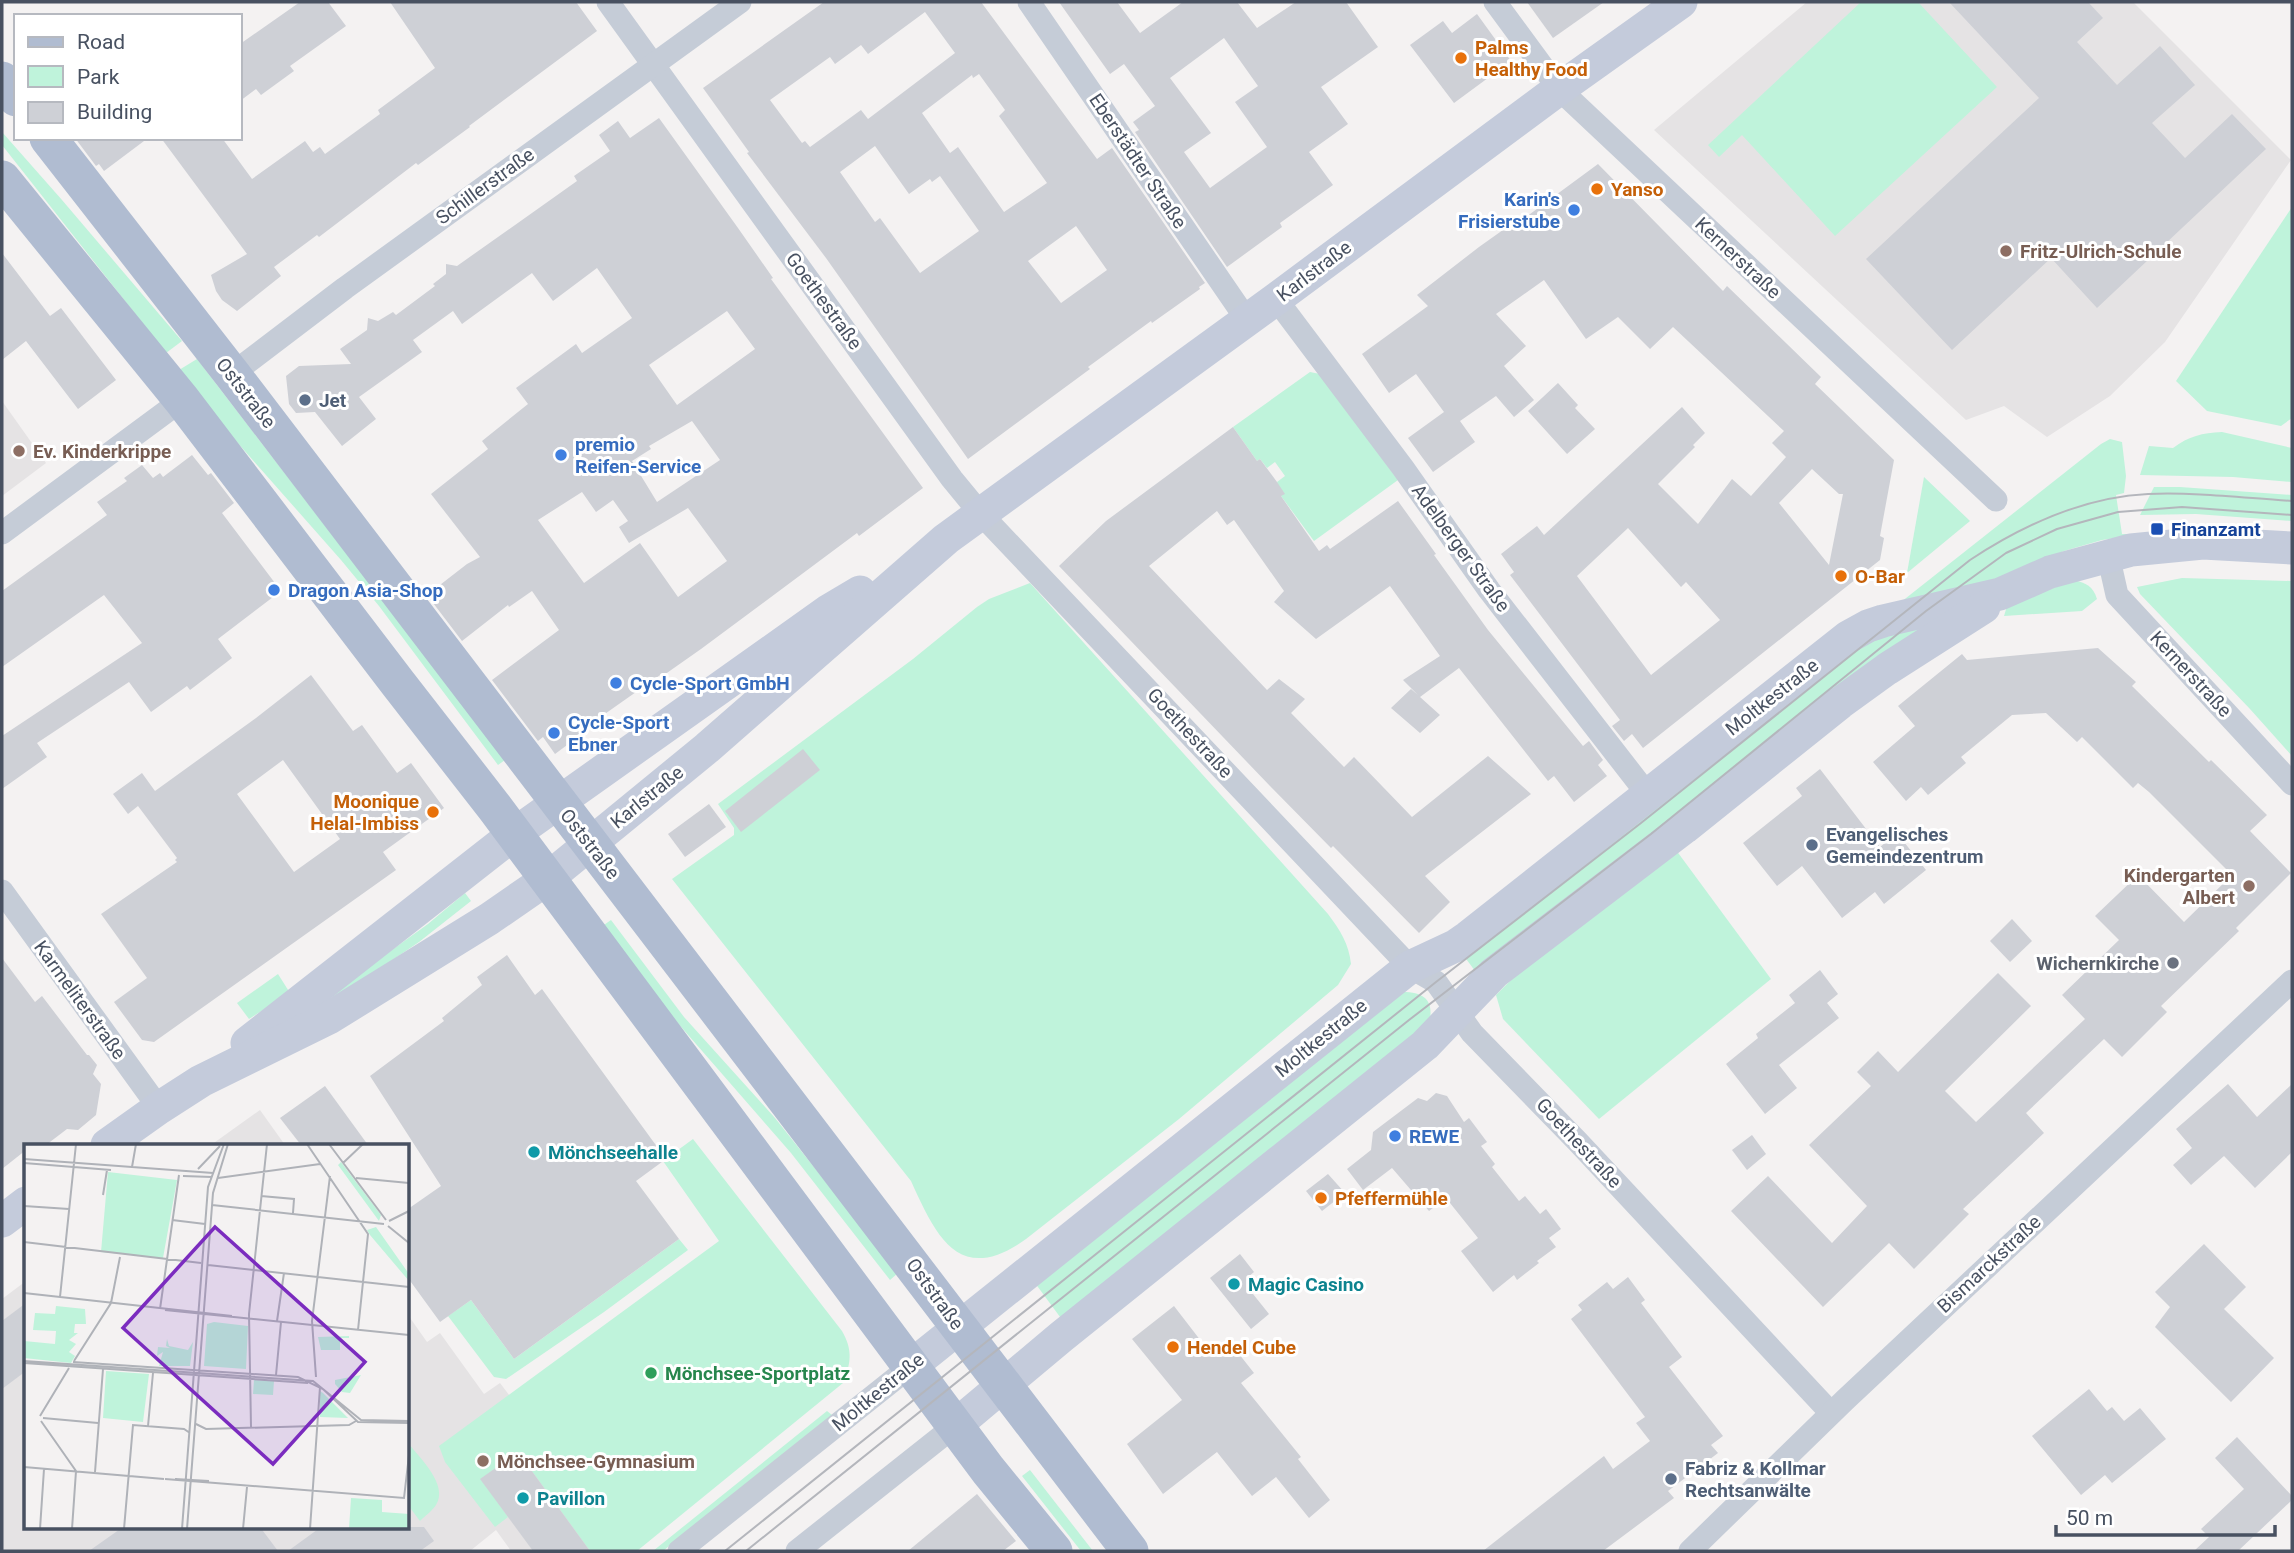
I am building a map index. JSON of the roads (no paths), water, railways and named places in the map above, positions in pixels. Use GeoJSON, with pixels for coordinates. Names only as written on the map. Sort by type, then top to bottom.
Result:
{"type":"FeatureCollection","features":[{"type":"Feature","properties":{"kind":"main road"},"geometry":{"type":"LineString","coordinates":[[2,80],[14,95]]}},
{"type":"Feature","properties":{"kind":"main road","name":"Oststraße"},"geometry":{"type":"LineString","coordinates":[[50,140],[232,374],[1130,1551]]}},
{"type":"Feature","properties":{"kind":"main road"},"geometry":{"type":"LineString","coordinates":[[2,179],[182,400],[514,834],[988,1470],[1054,1551]]}},
{"type":"Feature","properties":{"kind":"street","name":"Goethestraße"},"geometry":{"type":"LineString","coordinates":[[608,2],[952,479],[980,513],[1410,967],[1436,982],[1472,1033],[1587,1151],[1831,1413]]}},
{"type":"Feature","properties":{"kind":"street","name":"Schillerstraße"},"geometry":{"type":"LineString","coordinates":[[232,374],[356,280],[740,2]]}},
{"type":"Feature","properties":{"kind":"street","name":"Eberstädter Straße"},"geometry":{"type":"LineString","coordinates":[[1030,2],[1247,320]]}},
{"type":"Feature","properties":{"kind":"street","name":"Kernerstraße"},"geometry":{"type":"LineString","coordinates":[[1494,2],[1559,89],[1996,500]]}},
{"type":"Feature","properties":{"kind":"street","name":"Karlstraße"},"geometry":{"type":"LineString","coordinates":[[108,1144],[209,1076],[329,1018],[489,919],[547,878],[707,748],[946,539],[1681,2]]}},
{"type":"Feature","properties":{"kind":"street","name":"Adelberger Straße"},"geometry":{"type":"LineString","coordinates":[[1276,299],[1403,468],[1489,590],[1648,795]]}},
{"type":"Feature","properties":{"kind":"street"},"geometry":{"type":"LineString","coordinates":[[2,533],[182,400]]}},
{"type":"Feature","properties":{"kind":"street","name":"Karlstraße"},"geometry":{"type":"LineString","coordinates":[[209,1076],[229,1057],[514,834],[828,611],[946,539]]}},
{"type":"Feature","properties":{"kind":"street","name":"Moltkestraße"},"geometry":{"type":"LineString","coordinates":[[679,1551],[1410,967],[1455,946],[1858,631],[1883,621],[2000,594],[2050,572],[2108,555],[2150,547],[2203,543],[2292,548]]}},
{"type":"Feature","properties":{"kind":"street","name":"Kernerstraße"},"geometry":{"type":"LineString","coordinates":[[2108,555],[2117,595],[2292,784]]}},
{"type":"Feature","properties":{"kind":"street","name":"Moltkestraße"},"geometry":{"type":"LineString","coordinates":[[797,1551],[1426,1045],[1494,973],[1673,837],[1840,703],[1887,669],[1981,610],[2000,594]]}},
{"type":"Feature","properties":{"kind":"street","name":"Karmeliterstraße"},"geometry":{"type":"LineString","coordinates":[[2,891],[159,1108]]}},
{"type":"Feature","properties":{"kind":"street","name":"Bismarckstraße"},"geometry":{"type":"LineString","coordinates":[[1690,1551],[1831,1413],[2292,981]]}},
{"type":"Feature","properties":{"kind":"street"},"geometry":{"type":"LineString","coordinates":[[2,1221],[24,1204]]}},
{"type":"Feature","properties":{"kind":"tram line"},"geometry":{"type":"LineString","coordinates":[[725,1551],[1436,982],[1641,823],[1970,560],[2011,535],[2054,515],[2124,496],[2184,494],[2292,501]]}},
{"type":"Feature","properties":{"kind":"tram line"},"geometry":{"type":"LineString","coordinates":[[746,1551],[1409,1020],[1651,834],[1926,611],[2006,553],[2057,529],[2118,512],[2182,507],[2292,515]]}},
{"type":"Feature","properties":{"kind":"place","name":"Palms Healthy Food"},"geometry":{"type":"Point","coordinates":[1461,58]}},
{"type":"Feature","properties":{"kind":"place","name":"Yanso"},"geometry":{"type":"Point","coordinates":[1597,189]}},
{"type":"Feature","properties":{"kind":"place","name":"Karin's Frisierstube"},"geometry":{"type":"Point","coordinates":[1574,210]}},
{"type":"Feature","properties":{"kind":"place","name":"Fritz-Ulrich-Schule"},"geometry":{"type":"Point","coordinates":[2006,251]}},
{"type":"Feature","properties":{"kind":"place","name":"Jet"},"geometry":{"type":"Point","coordinates":[305,400]}},
{"type":"Feature","properties":{"kind":"place","name":"Ev. Kinderkrippe"},"geometry":{"type":"Point","coordinates":[19,451]}},
{"type":"Feature","properties":{"kind":"place","name":"premio Reifen-Service"},"geometry":{"type":"Point","coordinates":[561,455]}},
{"type":"Feature","properties":{"kind":"place","name":"Finanzamt"},"geometry":{"type":"Point","coordinates":[2157,529]}},
{"type":"Feature","properties":{"kind":"place","name":"O-Bar"},"geometry":{"type":"Point","coordinates":[1841,576]}},
{"type":"Feature","properties":{"kind":"place","name":"Dragon Asia-Shop"},"geometry":{"type":"Point","coordinates":[274,590]}},
{"type":"Feature","properties":{"kind":"place","name":"Cycle-Sport GmbH"},"geometry":{"type":"Point","coordinates":[616,683]}},
{"type":"Feature","properties":{"kind":"place","name":"Cycle-Sport Ebner"},"geometry":{"type":"Point","coordinates":[554,733]}},
{"type":"Feature","properties":{"kind":"place","name":"Moonique Helal-Imbiss"},"geometry":{"type":"Point","coordinates":[433,812]}},
{"type":"Feature","properties":{"kind":"place","name":"Evangelisches Gemeindezentrum"},"geometry":{"type":"Point","coordinates":[1812,845]}},
{"type":"Feature","properties":{"kind":"place","name":"Kindergarten Albert"},"geometry":{"type":"Point","coordinates":[2249,886]}},
{"type":"Feature","properties":{"kind":"place","name":"Wichernkirche"},"geometry":{"type":"Point","coordinates":[2173,963]}},
{"type":"Feature","properties":{"kind":"place","name":"REWE"},"geometry":{"type":"Point","coordinates":[1395,1136]}},
{"type":"Feature","properties":{"kind":"place","name":"Mönchseehalle"},"geometry":{"type":"Point","coordinates":[534,1152]}},
{"type":"Feature","properties":{"kind":"place","name":"Pfeffermühle"},"geometry":{"type":"Point","coordinates":[1321,1198]}},
{"type":"Feature","properties":{"kind":"place","name":"Magic Casino"},"geometry":{"type":"Point","coordinates":[1234,1284]}},
{"type":"Feature","properties":{"kind":"place","name":"Hendel Cube"},"geometry":{"type":"Point","coordinates":[1173,1347]}},
{"type":"Feature","properties":{"kind":"place","name":"Mönchsee-Sportplatz"},"geometry":{"type":"Point","coordinates":[651,1373]}},
{"type":"Feature","properties":{"kind":"place","name":"Mönchsee-Gymnasium"},"geometry":{"type":"Point","coordinates":[483,1461]}},
{"type":"Feature","properties":{"kind":"place","name":"Fabriz & Kollmar Rechtsanwälte"},"geometry":{"type":"Point","coordinates":[1671,1479]}},
{"type":"Feature","properties":{"kind":"place","name":"Pavillon"},"geometry":{"type":"Point","coordinates":[523,1498]}}]}
